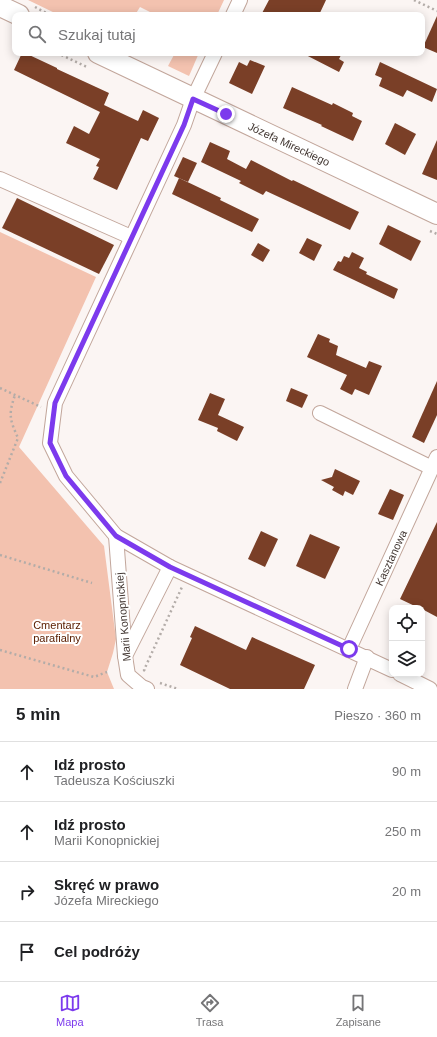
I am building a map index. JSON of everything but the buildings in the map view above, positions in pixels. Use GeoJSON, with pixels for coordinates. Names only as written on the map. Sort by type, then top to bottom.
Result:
{"type":"FeatureCollection","features":[{"type":"Feature","properties":{"kind":"street"},"geometry":{"type":"LineString","coordinates":[[234,12],[240,0]]}},
{"type":"Feature","properties":{"kind":"street"},"geometry":{"type":"LineString","coordinates":[[0,6],[13,12]]}},
{"type":"Feature","properties":{"kind":"street","name":"Józefa Mireckiego"},"geometry":{"type":"LineString","coordinates":[[104,56],[437,214]]}},
{"type":"Feature","properties":{"kind":"street"},"geometry":{"type":"LineString","coordinates":[[214,56],[193,99],[184,125],[55,403],[50,443],[66,476],[116,536],[170,567],[389,668]]}},
{"type":"Feature","properties":{"kind":"street"},"geometry":{"type":"LineString","coordinates":[[0,180],[131,237]]}},
{"type":"Feature","properties":{"kind":"street","name":"Kasztanowa"},"geometry":{"type":"LineString","coordinates":[[320,413],[435,462],[349,649]]}},
{"type":"Feature","properties":{"kind":"street","name":"Marii Konopnickiej"},"geometry":{"type":"LineString","coordinates":[[116,536],[125,656],[128,675],[142,687],[151,685]]}},
{"type":"Feature","properties":{"kind":"street"},"geometry":{"type":"LineString","coordinates":[[125,656],[170,567]]}},
{"type":"Feature","properties":{"kind":"street"},"geometry":{"type":"LineString","coordinates":[[355,689],[367,657]]}},
{"type":"Feature","properties":{"kind":"street"},"geometry":{"type":"LineString","coordinates":[[406,677],[430,689]]}},
{"type":"Feature","properties":{"kind":"path"},"geometry":{"type":"LineString","coordinates":[[414,0],[437,10]]}},
{"type":"Feature","properties":{"kind":"path"},"geometry":{"type":"LineString","coordinates":[[0,388],[41,408],[44,400]]}},
{"type":"Feature","properties":{"kind":"path"},"geometry":{"type":"LineString","coordinates":[[0,483],[18,438],[11,420],[11,406],[15,395]]}},
{"type":"Feature","properties":{"kind":"path"},"geometry":{"type":"LineString","coordinates":[[0,554],[92,583]]}},
{"type":"Feature","properties":{"kind":"path"},"geometry":{"type":"LineString","coordinates":[[146,675],[144,670],[183,585]]}},
{"type":"Feature","properties":{"kind":"path"},"geometry":{"type":"LineString","coordinates":[[0,650],[94,677],[107,672]]}},
{"type":"Feature","properties":{"kind":"path"},"geometry":{"type":"LineString","coordinates":[[151,685],[178,689]]}},
{"type":"Feature","properties":{"kind":"green space"},"geometry":{"type":"Polygon","coordinates":[[[28,0],[224,0],[218,12],[150,12],[140,7],[137,12],[53,12],[28,0]]]}},
{"type":"Feature","properties":{"kind":"green space"},"geometry":{"type":"Polygon","coordinates":[[[173,56],[198,56],[189,76],[168,66],[173,56]]]}},
{"type":"Feature","properties":{"kind":"green space","name":"Cmentarz parafialny"},"geometry":{"type":"Polygon","coordinates":[[[0,232],[96,277],[19,447],[104,546],[116,639],[107,672],[114,689],[0,689],[0,232]]]}},
{"type":"Feature","properties":{"kind":"route"},"geometry":{"type":"LineString","coordinates":[[226,114],[193,99],[184,125],[55,403],[50,443],[66,476],[116,536],[170,567],[349,649]]}}]}
